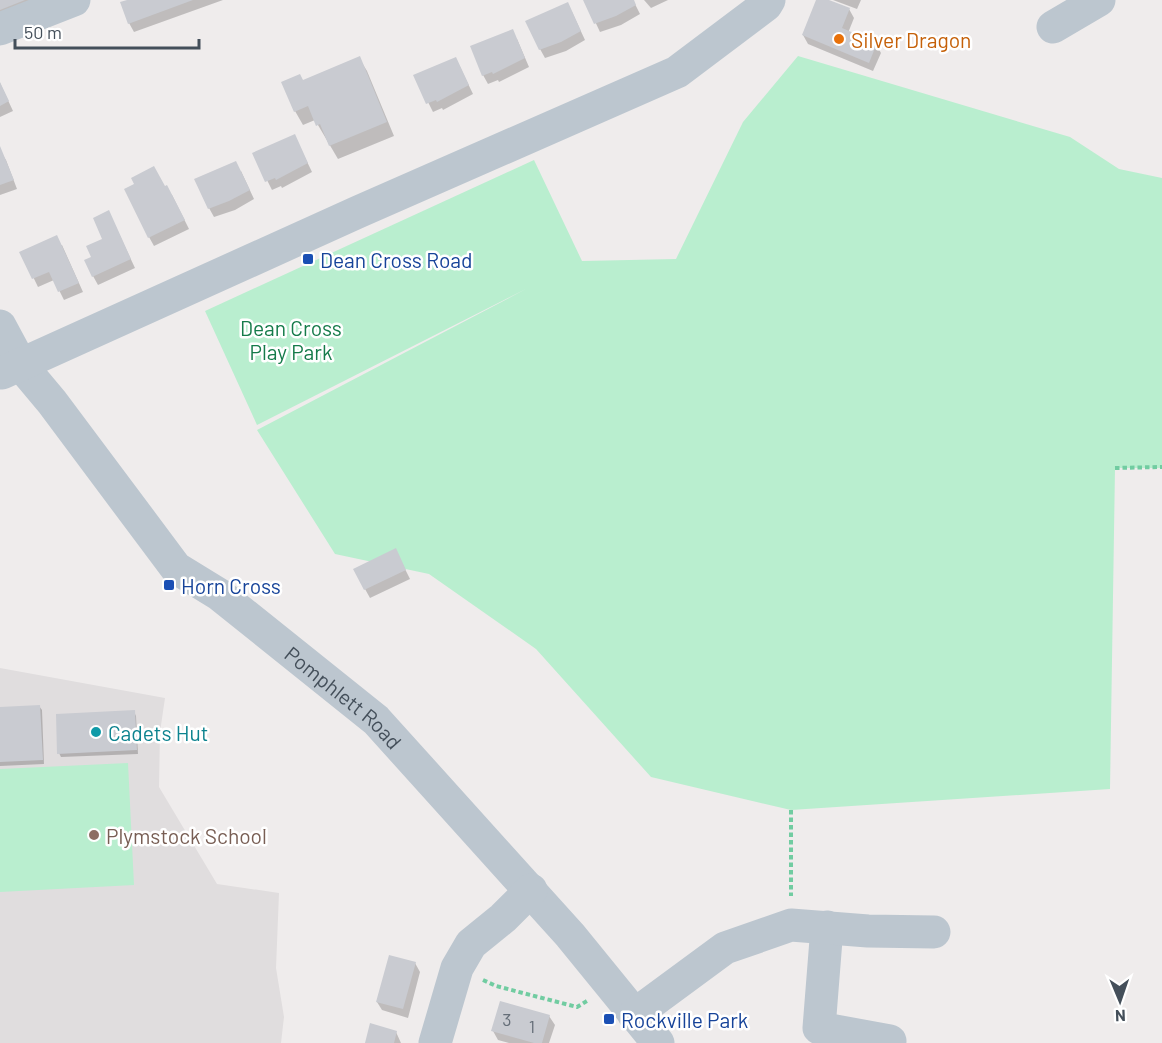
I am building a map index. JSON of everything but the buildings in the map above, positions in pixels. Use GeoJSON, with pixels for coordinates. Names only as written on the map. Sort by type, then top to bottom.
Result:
{"type":"FeatureCollection","features":[{"type":"Feature","properties":{"kind":"street"},"geometry":{"type":"LineString","coordinates":[[0,29],[74,0]]}},
{"type":"Feature","properties":{"kind":"street"},"geometry":{"type":"LineString","coordinates":[[10,369],[358,212],[677,72],[769,0]]}},
{"type":"Feature","properties":{"kind":"street"},"geometry":{"type":"LineString","coordinates":[[1053,27],[1099,0]]}},
{"type":"Feature","properties":{"kind":"street","name":"Pomphlett Road"},"geometry":{"type":"LineString","coordinates":[[0,326],[10,369],[52,402],[176,568],[220,595],[376,720],[531,890],[658,1043]]}},
{"type":"Feature","properties":{"kind":"street"},"geometry":{"type":"LineString","coordinates":[[435,1043],[457,968],[471,944],[503,918],[531,890]]}},
{"type":"Feature","properties":{"kind":"street"},"geometry":{"type":"LineString","coordinates":[[634,1015],[725,948],[791,925],[867,931],[934,932]]}},
{"type":"Feature","properties":{"kind":"street"},"geometry":{"type":"LineString","coordinates":[[826,927],[819,1028],[890,1041]]}},
{"type":"Feature","properties":{"kind":"path"},"geometry":{"type":"LineString","coordinates":[[1115,468],[1162,467]]}},
{"type":"Feature","properties":{"kind":"path"},"geometry":{"type":"LineString","coordinates":[[791,810],[791,925]]}},
{"type":"Feature","properties":{"kind":"path"},"geometry":{"type":"LineString","coordinates":[[457,968],[496,986],[577,1007],[610,985]]}},
{"type":"Feature","properties":{"kind":"shaded area","name":"Plymstock School"},"geometry":{"type":"Polygon","coordinates":[[[0,668],[165,698],[160,732],[159,787],[217,884],[279,893],[276,968],[284,1017],[281,1043],[0,1043],[0,668]]]}},
{"type":"Feature","properties":{"kind":"green space","name":"Dean Cross Play Park"},"geometry":{"type":"Polygon","coordinates":[[[798,56],[1070,137],[1119,169],[1162,178],[1162,468],[1115,468],[1110,789],[791,810],[651,777],[536,649],[429,574],[335,554],[257,430],[526,289],[257,425],[205,311],[534,160],[582,261],[676,259],[743,122],[798,56]]]}},
{"type":"Feature","properties":{"kind":"green space"},"geometry":{"type":"Polygon","coordinates":[[[128,763],[134,885],[0,892],[0,769],[128,763]]]}},
{"type":"Feature","properties":{"kind":"place","name":"Silver Dragon"},"geometry":{"type":"Point","coordinates":[839,39]}},
{"type":"Feature","properties":{"kind":"place","name":"Dean Cross Road"},"geometry":{"type":"Point","coordinates":[308,259]}},
{"type":"Feature","properties":{"kind":"place","name":"Horn Cross"},"geometry":{"type":"Point","coordinates":[169,585]}},
{"type":"Feature","properties":{"kind":"place","name":"Cadets Hut"},"geometry":{"type":"Point","coordinates":[96,732]}},
{"type":"Feature","properties":{"kind":"place","name":"Plymstock School"},"geometry":{"type":"Point","coordinates":[94,835]}},
{"type":"Feature","properties":{"kind":"place","name":"Rockville Park"},"geometry":{"type":"Point","coordinates":[609,1019]}}]}
